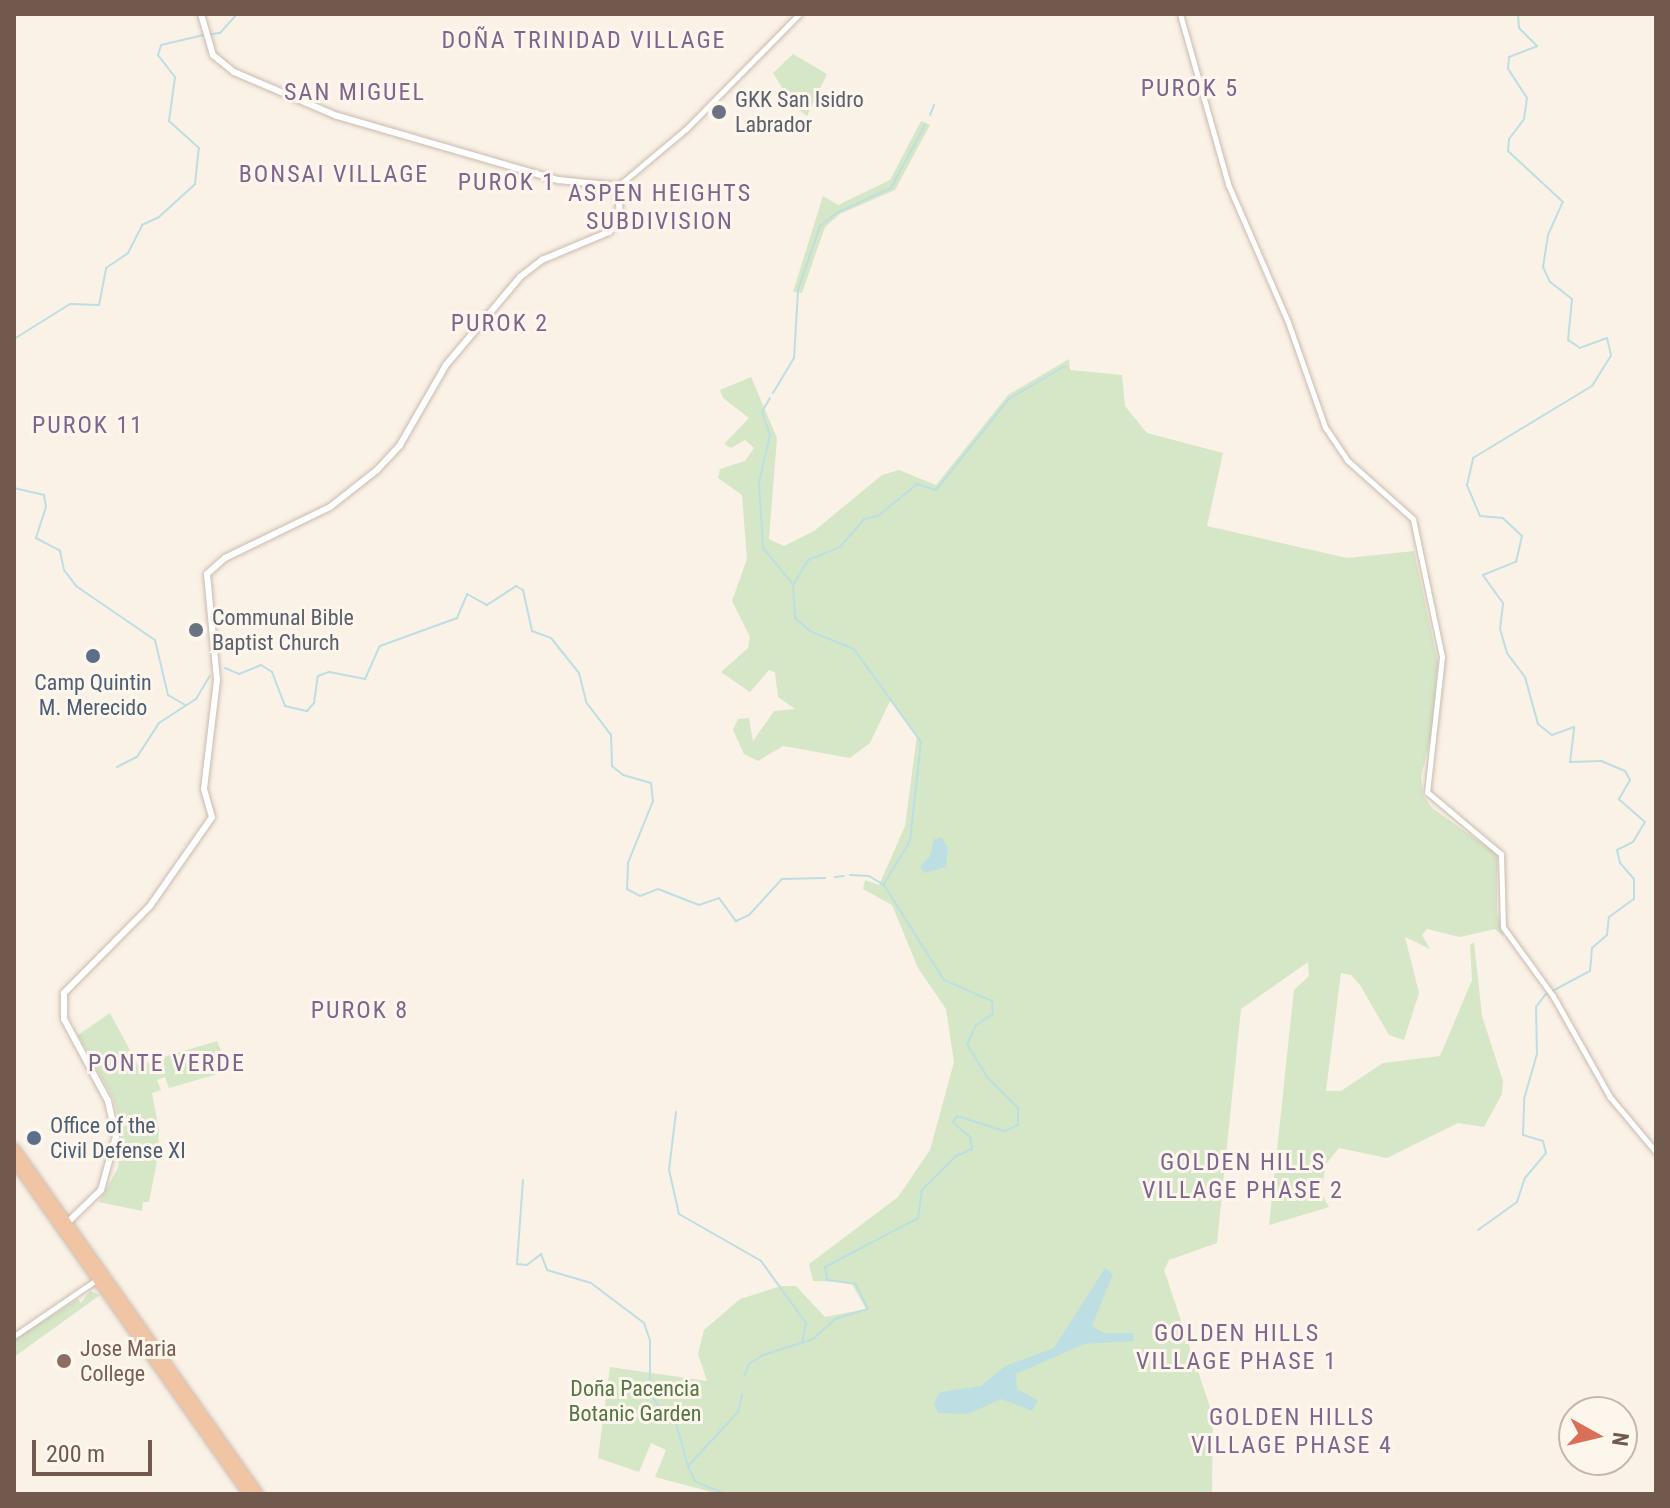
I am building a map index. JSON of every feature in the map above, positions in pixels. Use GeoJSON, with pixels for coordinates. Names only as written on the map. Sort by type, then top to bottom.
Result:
{"type":"FeatureCollection","features":[{"type":"Feature","properties":{"kind":"highway"},"geometry":{"type":"LineString","coordinates":[[14,1148],[98,1279],[258,1494]]}},
{"type":"Feature","properties":{"kind":"highway"},"geometry":{"type":"LineString","coordinates":[[14,1161],[248,1494]]}},
{"type":"Feature","properties":{"kind":"main road"},"geometry":{"type":"LineString","coordinates":[[65,1225],[101,1190],[116,1136],[112,1109],[64,1019],[64,993],[150,906],[212,817],[204,789],[217,680],[207,574],[225,558],[330,507],[384,464],[446,365],[520,277],[542,260],[617,225],[618,186],[558,180],[331,114],[226,67],[208,41],[201,14]]}},
{"type":"Feature","properties":{"kind":"street"},"geometry":{"type":"LineString","coordinates":[[618,186],[686,129],[799,14]]}},
{"type":"Feature","properties":{"kind":"street"},"geometry":{"type":"LineString","coordinates":[[1180,14],[1228,184],[1292,333],[1325,427],[1347,460],[1413,519],[1442,657],[1427,792],[1501,854],[1503,927],[1553,996],[1610,1097],[1656,1152]]}},
{"type":"Feature","properties":{"kind":"street"},"geometry":{"type":"LineString","coordinates":[[14,1336],[98,1279]]}},
{"type":"Feature","properties":{"kind":"green space"},"geometry":{"type":"Polygon","coordinates":[[[793,54],[827,74],[807,116],[792,104],[773,73],[793,54]]]}},
{"type":"Feature","properties":{"kind":"green space"},"geometry":{"type":"Polygon","coordinates":[[[921,121],[930,125],[895,190],[840,214],[825,227],[802,293],[793,292],[823,196],[838,205],[890,180],[921,121]]]}},
{"type":"Feature","properties":{"kind":"green space","name":"Doña Pacencia Botanic Garden"},"geometry":{"type":"Polygon","coordinates":[[[1069,359],[1070,370],[1122,375],[1125,406],[1147,433],[1223,453],[1207,526],[1347,558],[1414,551],[1438,663],[1432,732],[1421,777],[1423,795],[1432,808],[1497,854],[1497,913],[1504,937],[1495,929],[1460,937],[1427,929],[1422,935],[1430,949],[1405,937],[1419,993],[1404,1040],[1389,1035],[1360,985],[1351,975],[1341,973],[1326,1091],[1341,1091],[1383,1063],[1440,1056],[1472,980],[1470,945],[1474,942],[1482,1016],[1503,1081],[1502,1094],[1484,1127],[1458,1123],[1387,1158],[1339,1148],[1326,1164],[1323,1181],[1321,1193],[1329,1207],[1269,1225],[1294,990],[1309,976],[1308,962],[1241,1009],[1217,1243],[1169,1260],[1164,1270],[1213,1416],[1212,1494],[719,1494],[655,1477],[666,1450],[651,1443],[639,1472],[598,1458],[610,1367],[707,1381],[698,1354],[704,1330],[740,1299],[781,1286],[796,1286],[825,1317],[866,1309],[851,1282],[813,1281],[809,1264],[898,1197],[930,1150],[954,1062],[946,1009],[918,968],[892,905],[863,889],[865,880],[879,885],[905,826],[917,735],[890,701],[870,743],[850,758],[783,746],[758,761],[744,754],[733,730],[738,719],[749,718],[753,741],[774,711],[795,709],[778,697],[775,672],[769,670],[750,692],[721,672],[748,648],[750,637],[732,601],[747,559],[742,495],[718,478],[720,469],[745,461],[754,448],[745,440],[731,448],[724,444],[749,418],[723,398],[720,390],[751,377],[777,438],[769,539],[784,546],[814,531],[882,475],[899,470],[936,485],[1008,395],[1069,359]]]}},
{"type":"Feature","properties":{"kind":"green space"},"geometry":{"type":"Polygon","coordinates":[[[110,1013],[138,1065],[148,1062],[154,1073],[162,1071],[157,1059],[217,1041],[225,1060],[221,1073],[169,1088],[165,1077],[157,1080],[161,1090],[152,1093],[159,1130],[158,1156],[149,1202],[143,1202],[142,1211],[99,1202],[118,1168],[122,1131],[113,1098],[78,1035],[110,1013]]]}},
{"type":"Feature","properties":{"kind":"green space"},"geometry":{"type":"Polygon","coordinates":[[[90,1291],[100,1295],[14,1357],[14,1340],[78,1299],[81,1303],[90,1291]]]}},
{"type":"Feature","properties":{"kind":"water"},"geometry":{"type":"Polygon","coordinates":[[[942,838],[948,848],[946,867],[924,873],[920,866],[930,856],[934,839],[942,838]]]}},
{"type":"Feature","properties":{"kind":"water"},"geometry":{"type":"Polygon","coordinates":[[[1105,1268],[1113,1274],[1092,1326],[1103,1333],[1133,1333],[1134,1341],[1084,1344],[1016,1374],[1017,1389],[1038,1400],[1032,1411],[1001,1399],[968,1414],[938,1413],[934,1403],[940,1392],[981,1386],[1005,1366],[1054,1348],[1105,1268]]]}},
{"type":"Feature","properties":{"kind":"waterway"},"geometry":{"type":"LineString","coordinates":[[211,34],[220,33],[237,14]]}},
{"type":"Feature","properties":{"kind":"waterway"},"geometry":{"type":"LineString","coordinates":[[1478,1230],[1517,1202],[1525,1178],[1546,1153],[1543,1141],[1523,1135],[1524,1099],[1537,1054],[1536,1007],[1545,995],[1590,971],[1592,948],[1607,935],[1609,917],[1634,899],[1634,879],[1620,863],[1617,850],[1633,842],[1645,822],[1619,799],[1630,780],[1625,771],[1602,761],[1570,762],[1574,727],[1552,735],[1538,724],[1525,677],[1507,653],[1500,629],[1503,603],[1483,575],[1516,562],[1522,536],[1503,518],[1480,516],[1467,485],[1473,458],[1592,386],[1611,355],[1607,338],[1580,348],[1568,340],[1572,299],[1550,282],[1543,267],[1548,235],[1563,202],[1508,151],[1509,139],[1524,119],[1527,98],[1508,69],[1509,57],[1537,46],[1519,28],[1518,14]]}},
{"type":"Feature","properties":{"kind":"waterway"},"geometry":{"type":"LineString","coordinates":[[14,339],[70,304],[99,305],[106,268],[128,253],[142,225],[159,217],[195,184],[199,148],[169,121],[175,77],[158,55],[161,45],[204,35]]}},
{"type":"Feature","properties":{"kind":"waterway"},"geometry":{"type":"LineString","coordinates":[[930,115],[934,105]]}},
{"type":"Feature","properties":{"kind":"waterway"},"geometry":{"type":"LineString","coordinates":[[773,393],[794,358],[798,290],[820,226],[838,212],[891,188],[925,125]]}},
{"type":"Feature","properties":{"kind":"waterway"},"geometry":{"type":"LineString","coordinates":[[884,884],[910,841],[921,742],[854,649],[810,631],[795,618],[793,585],[808,560],[840,547],[864,519],[878,516],[917,484],[936,490],[1009,399],[1065,366]]}},
{"type":"Feature","properties":{"kind":"waterway"},"geometry":{"type":"LineString","coordinates":[[770,398],[762,412],[770,435],[759,482],[763,548],[792,583]]}},
{"type":"Feature","properties":{"kind":"waterway"},"geometry":{"type":"LineString","coordinates":[[14,488],[44,495],[46,507],[36,538],[60,551],[64,570],[76,586],[155,640],[168,695],[185,705]]}},
{"type":"Feature","properties":{"kind":"waterway"},"geometry":{"type":"LineString","coordinates":[[225,668],[239,674],[261,665],[272,672],[285,706],[307,711],[314,703],[318,676],[329,672],[365,679],[380,646],[457,618],[467,594],[487,605],[516,586],[523,590],[532,631],[551,638],[579,673],[586,702],[611,735],[612,766],[623,775],[651,783],[653,801],[628,863],[627,889],[640,896],[658,889],[699,905],[719,898],[736,921],[749,915],[782,879],[825,878]]}},
{"type":"Feature","properties":{"kind":"waterway"},"geometry":{"type":"LineString","coordinates":[[117,767],[137,757],[159,723],[196,699],[210,676]]}},
{"type":"Feature","properties":{"kind":"waterway"},"geometry":{"type":"LineString","coordinates":[[744,1376],[749,1364],[763,1355],[813,1339],[835,1319],[868,1309],[856,1284],[827,1280],[825,1267],[918,1218],[922,1190],[956,1156],[972,1149],[970,1137],[953,1122],[957,1116],[1005,1131],[1018,1125],[1018,1108],[988,1078],[967,1045],[976,1025],[993,1014],[992,1001],[944,980],[884,885],[869,876],[850,875]]}},
{"type":"Feature","properties":{"kind":"waterway"},"geometry":{"type":"LineString","coordinates":[[835,877],[844,876]]}},
{"type":"Feature","properties":{"kind":"waterway"},"geometry":{"type":"LineString","coordinates":[[676,1112],[669,1170],[679,1214],[761,1261],[806,1323],[802,1343]]}},
{"type":"Feature","properties":{"kind":"waterway"},"geometry":{"type":"LineString","coordinates":[[523,1180],[517,1264],[527,1265],[541,1254],[547,1270],[591,1283],[644,1323],[650,1340],[650,1392],[664,1415]]}},
{"type":"Feature","properties":{"kind":"waterway"},"geometry":{"type":"LineString","coordinates":[[725,1494],[695,1481],[688,1466],[738,1412],[742,1394]]}},
{"type":"Feature","properties":{"kind":"waterway"},"geometry":{"type":"LineString","coordinates":[[676,1423],[688,1466]]}},
{"type":"Feature","properties":{"kind":"place","name":"GKK San Isidro Labrador"},"geometry":{"type":"Point","coordinates":[719,112]}},
{"type":"Feature","properties":{"kind":"place","name":"Communal Bible Baptist Church"},"geometry":{"type":"Point","coordinates":[196,630]}},
{"type":"Feature","properties":{"kind":"place","name":"Camp Quintin M. Merecido"},"geometry":{"type":"Point","coordinates":[93,656]}},
{"type":"Feature","properties":{"kind":"place","name":"Office of the Civil Defense XI"},"geometry":{"type":"Point","coordinates":[34,1138]}},
{"type":"Feature","properties":{"kind":"place","name":"Jose Maria College"},"geometry":{"type":"Point","coordinates":[64,1361]}},
{"type":"Feature","properties":{"kind":"district","name":"DOÑA TRINIDAD VILLAGE"},"geometry":{"type":"Point","coordinates":[584,41]}},
{"type":"Feature","properties":{"kind":"district","name":"PUROK 5"},"geometry":{"type":"Point","coordinates":[1190,89]}},
{"type":"Feature","properties":{"kind":"district","name":"SAN MIGUEL"},"geometry":{"type":"Point","coordinates":[355,93]}},
{"type":"Feature","properties":{"kind":"district","name":"BONSAI VILLAGE"},"geometry":{"type":"Point","coordinates":[334,175]}},
{"type":"Feature","properties":{"kind":"district","name":"PUROK 1"},"geometry":{"type":"Point","coordinates":[507,183]}},
{"type":"Feature","properties":{"kind":"district","name":"ASPEN HEIGHTS SUBDIVISION"},"geometry":{"type":"Point","coordinates":[660,208]}},
{"type":"Feature","properties":{"kind":"district","name":"PUROK 2"},"geometry":{"type":"Point","coordinates":[500,324]}},
{"type":"Feature","properties":{"kind":"district","name":"PUROK 11"},"geometry":{"type":"Point","coordinates":[88,426]}},
{"type":"Feature","properties":{"kind":"district","name":"PUROK 8"},"geometry":{"type":"Point","coordinates":[360,1011]}},
{"type":"Feature","properties":{"kind":"district","name":"PONTE VERDE"},"geometry":{"type":"Point","coordinates":[167,1064]}},
{"type":"Feature","properties":{"kind":"district","name":"GOLDEN HILLS VILLAGE PHASE 2"},"geometry":{"type":"Point","coordinates":[1243,1177]}},
{"type":"Feature","properties":{"kind":"district","name":"GOLDEN HILLS VILLAGE PHASE 1"},"geometry":{"type":"Point","coordinates":[1237,1348]}},
{"type":"Feature","properties":{"kind":"district","name":"GOLDEN HILLS VILLAGE PHASE 4"},"geometry":{"type":"Point","coordinates":[1292,1432]}}]}
